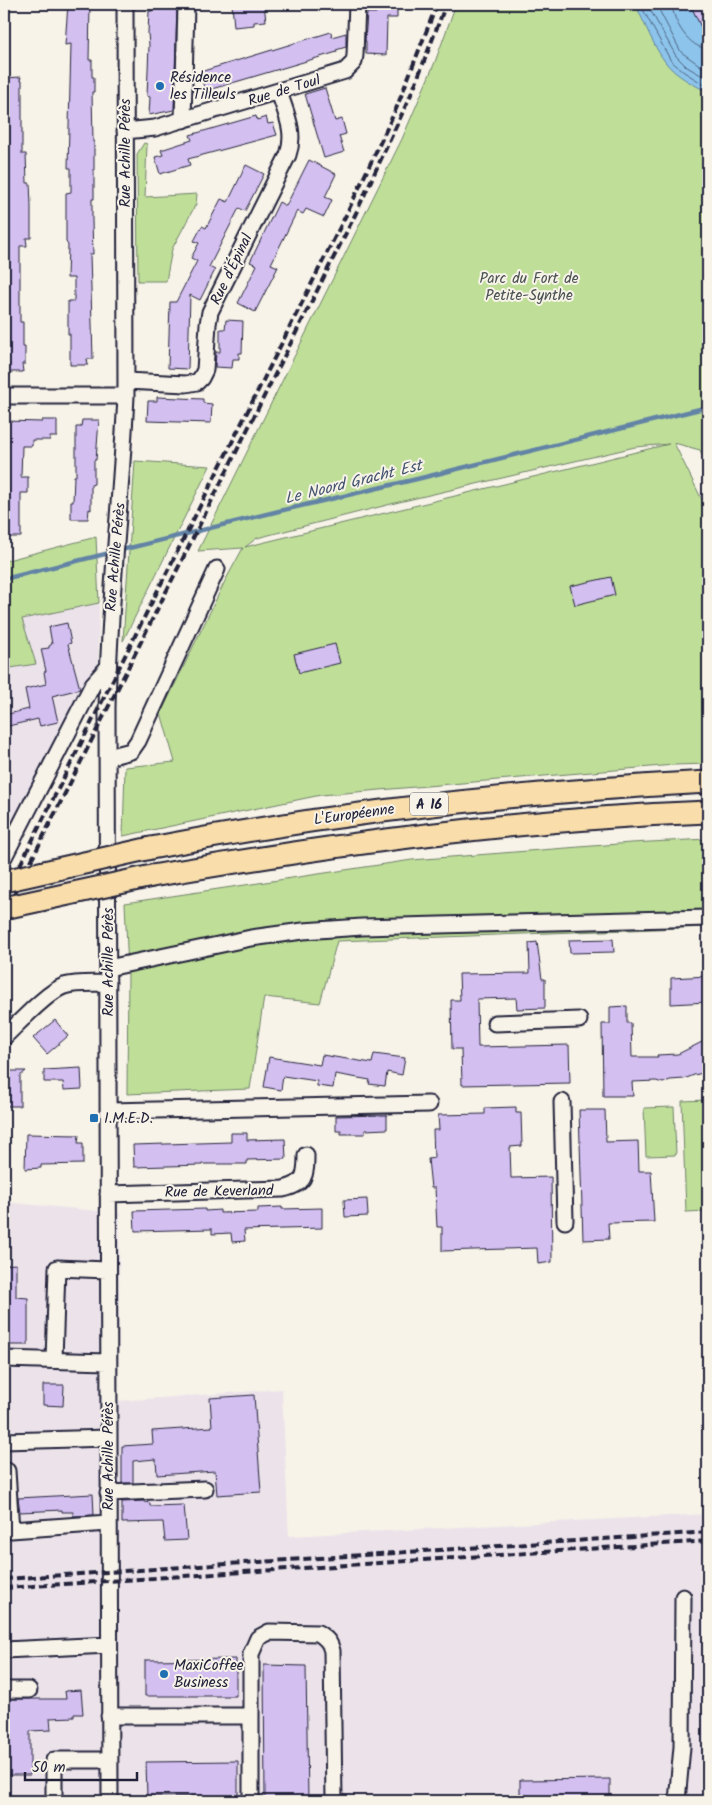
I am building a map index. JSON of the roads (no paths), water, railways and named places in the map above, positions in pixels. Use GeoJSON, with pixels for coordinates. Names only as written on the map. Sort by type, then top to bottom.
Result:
{"type":"FeatureCollection","features":[{"type":"Feature","properties":{"kind":"highway","name":"L'Européenne"},"geometry":{"type":"LineString","coordinates":[[4,881],[151,848],[298,822],[403,807],[558,792],[708,782]]}},
{"type":"Feature","properties":{"kind":"highway","name":"L'Européenne"},"geometry":{"type":"LineString","coordinates":[[4,908],[152,876],[292,852],[404,837],[569,820],[708,812]]}},
{"type":"Feature","properties":{"kind":"street","name":"Rue Achille Pérès"},"geometry":{"type":"LineString","coordinates":[[110,1801],[108,1523],[108,667],[126,388],[125,4]]}},
{"type":"Feature","properties":{"kind":"street","name":"Rue de Toul"},"geometry":{"type":"LineString","coordinates":[[125,131],[148,130],[340,74],[350,66],[355,55],[357,4]]}},
{"type":"Feature","properties":{"kind":"street"},"geometry":{"type":"LineString","coordinates":[[184,120],[186,6]]}},
{"type":"Feature","properties":{"kind":"street","name":"Rue d'Épinal"},"geometry":{"type":"LineString","coordinates":[[126,388],[186,384],[197,382],[204,375],[210,312],[292,143],[292,133],[279,92]]}},
{"type":"Feature","properties":{"kind":"street"},"geometry":{"type":"LineString","coordinates":[[4,396],[126,388]]}},
{"type":"Feature","properties":{"kind":"street"},"geometry":{"type":"LineString","coordinates":[[108,757],[131,751],[138,742],[216,569]]}},
{"type":"Feature","properties":{"kind":"street"},"geometry":{"type":"LineString","coordinates":[[4,857],[93,684],[108,667]]}},
{"type":"Feature","properties":{"kind":"street"},"geometry":{"type":"LineString","coordinates":[[4,1037],[58,990],[250,938],[303,931],[362,927],[708,918]]}},
{"type":"Feature","properties":{"kind":"street"},"geometry":{"type":"LineString","coordinates":[[495,1023],[579,1020]]}},
{"type":"Feature","properties":{"kind":"street"},"geometry":{"type":"LineString","coordinates":[[562,1102],[565,1220]]}},
{"type":"Feature","properties":{"kind":"street"},"geometry":{"type":"LineString","coordinates":[[108,1111],[429,1104]]}},
{"type":"Feature","properties":{"kind":"street","name":"Rue de Keverland"},"geometry":{"type":"LineString","coordinates":[[108,1194],[284,1190],[295,1187],[303,1180],[306,1155]]}},
{"type":"Feature","properties":{"kind":"street"},"geometry":{"type":"LineString","coordinates":[[54,1360],[57,1268],[108,1270]]}},
{"type":"Feature","properties":{"kind":"street"},"geometry":{"type":"LineString","coordinates":[[4,1359],[108,1362]]}},
{"type":"Feature","properties":{"kind":"street"},"geometry":{"type":"LineString","coordinates":[[4,1441],[108,1438]]}},
{"type":"Feature","properties":{"kind":"street"},"geometry":{"type":"LineString","coordinates":[[4,1472],[7,1472],[10,1530],[108,1523]]}},
{"type":"Feature","properties":{"kind":"street"},"geometry":{"type":"LineString","coordinates":[[108,1493],[204,1489]]}},
{"type":"Feature","properties":{"kind":"street"},"geometry":{"type":"LineString","coordinates":[[677,1801],[682,1747],[683,1597]]}},
{"type":"Feature","properties":{"kind":"street"},"geometry":{"type":"LineString","coordinates":[[251,1801],[251,1654],[258,1638],[269,1632],[318,1633],[330,1642],[332,1651],[334,1801]]}},
{"type":"Feature","properties":{"kind":"street"},"geometry":{"type":"LineString","coordinates":[[4,1650],[109,1645]]}},
{"type":"Feature","properties":{"kind":"street"},"geometry":{"type":"LineString","coordinates":[[4,1690],[29,1690]]}},
{"type":"Feature","properties":{"kind":"street"},"geometry":{"type":"LineString","coordinates":[[109,1716],[251,1716]]}},
{"type":"Feature","properties":{"kind":"street"},"geometry":{"type":"LineString","coordinates":[[54,1801],[54,1760],[109,1760]]}},
{"type":"Feature","properties":{"kind":"water"},"geometry":{"type":"Polygon","coordinates":[[[635,4],[690,4],[701,26],[708,31],[708,92],[670,68],[653,42],[635,4]]]}},
{"type":"Feature","properties":{"kind":"waterway","name":"Le Noord Gracht Est"},"geometry":{"type":"LineString","coordinates":[[4,579],[708,407]]}},
{"type":"Feature","properties":{"kind":"railway"},"geometry":{"type":"LineString","coordinates":[[4,897],[349,209],[396,109],[437,4]]}},
{"type":"Feature","properties":{"kind":"railway"},"geometry":{"type":"LineString","coordinates":[[4,915],[356,213],[413,90],[446,4]]}},
{"type":"Feature","properties":{"kind":"railway"},"geometry":{"type":"LineString","coordinates":[[4,1579],[708,1532]]}},
{"type":"Feature","properties":{"kind":"railway"},"geometry":{"type":"LineString","coordinates":[[4,1588],[708,1541]]}},
{"type":"Feature","properties":{"kind":"place","name":"Résidence les Tilleuls"},"geometry":{"type":"Point","coordinates":[160,86]}},
{"type":"Feature","properties":{"kind":"place","name":"I.M.E.D."},"geometry":{"type":"Point","coordinates":[94,1118]}},
{"type":"Feature","properties":{"kind":"place","name":"MaxiCoffee Business"},"geometry":{"type":"Point","coordinates":[164,1674]}},
{"type":"Feature","properties":{"kind":"park label","name":"Parc du Fort de Petite-Synthe"},"geometry":{"type":"Point","coordinates":[529,286]}}]}
